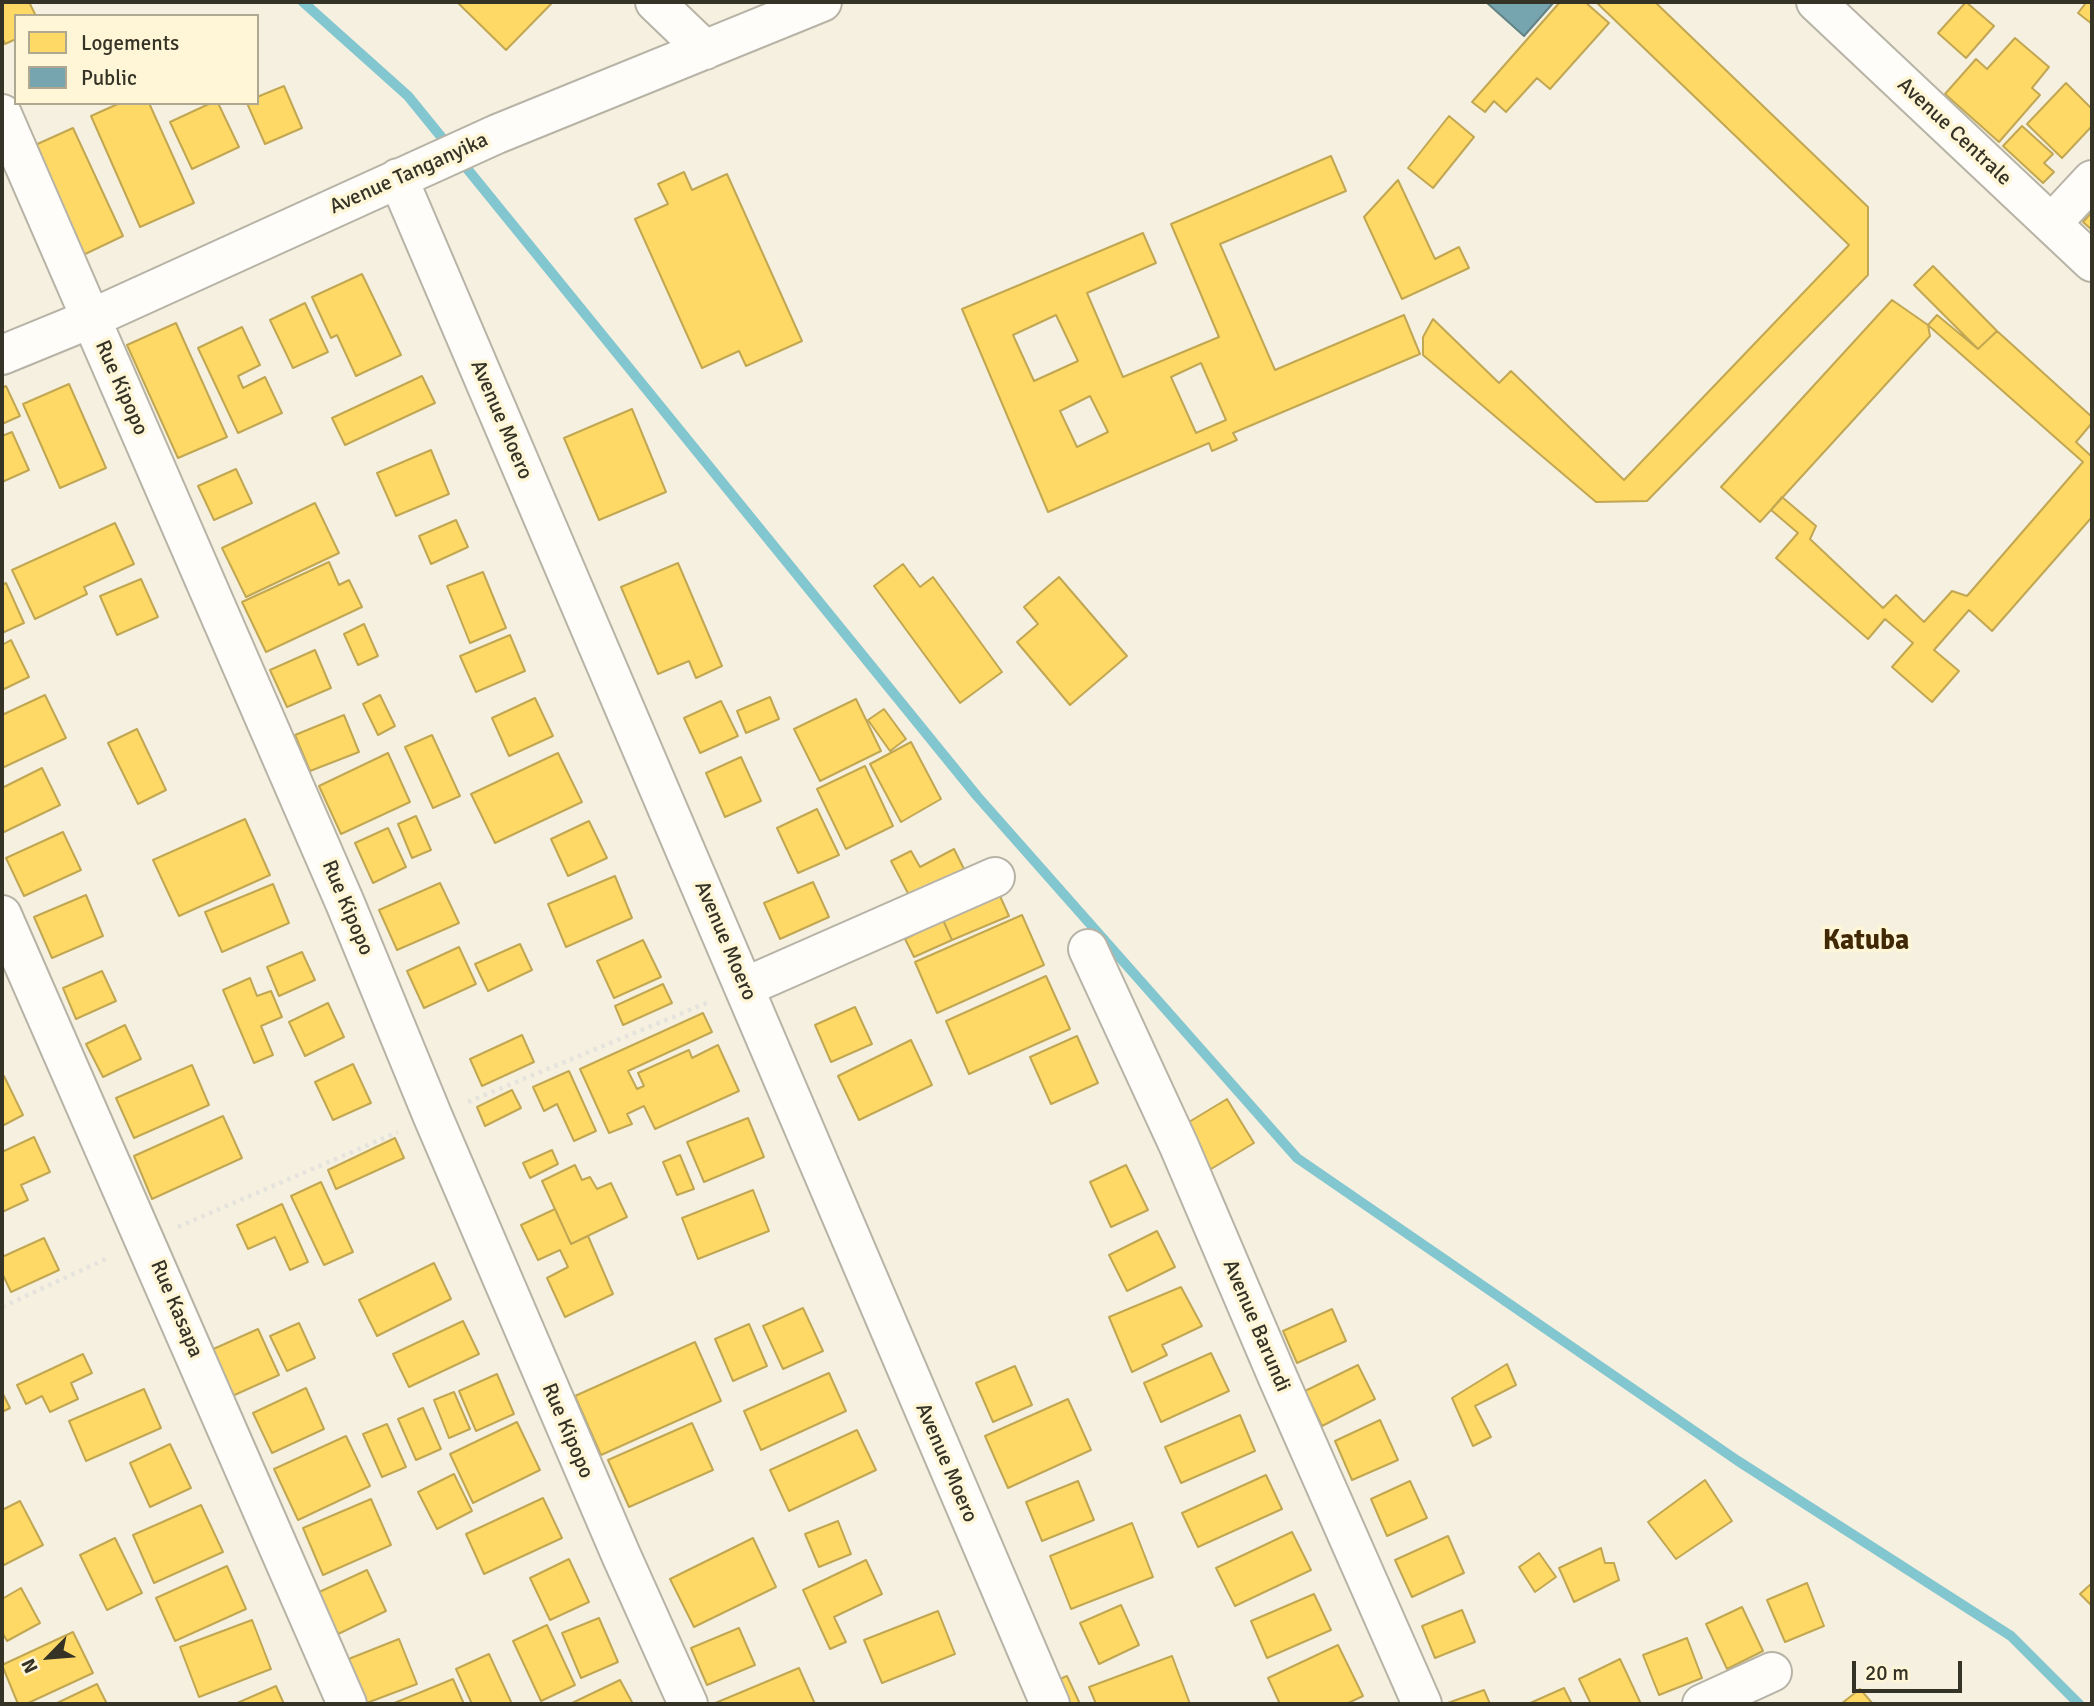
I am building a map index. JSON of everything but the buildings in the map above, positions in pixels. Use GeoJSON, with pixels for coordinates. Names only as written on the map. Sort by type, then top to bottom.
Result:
{"type":"FeatureCollection","features":[{"type":"Feature","properties":{"kind":"street"},"geometry":{"type":"LineString","coordinates":[[655,2],[705,50]]}},
{"type":"Feature","properties":{"kind":"street","name":"Avenue Tanganyika"},"geometry":{"type":"LineString","coordinates":[[2,355],[497,134],[821,2]]}},
{"type":"Feature","properties":{"kind":"street","name":"Avenue Centrale"},"geometry":{"type":"LineString","coordinates":[[1821,3],[2092,262]]}},
{"type":"Feature","properties":{"kind":"street","name":"Rue Kipopo"},"geometry":{"type":"LineString","coordinates":[[2,114],[340,891],[433,1117],[621,1556],[688,1704]]}},
{"type":"Feature","properties":{"kind":"street","name":"Avenue Moero"},"geometry":{"type":"LineString","coordinates":[[398,178],[1050,1704]]}},
{"type":"Feature","properties":{"kind":"street"},"geometry":{"type":"LineString","coordinates":[[2052,223],[2092,180]]}},
{"type":"Feature","properties":{"kind":"street"},"geometry":{"type":"LineString","coordinates":[[745,987],[995,877]]}},
{"type":"Feature","properties":{"kind":"street","name":"Rue Kasapa"},"geometry":{"type":"LineString","coordinates":[[2,915],[347,1704]]}},
{"type":"Feature","properties":{"kind":"street","name":"Avenue Barundi"},"geometry":{"type":"LineString","coordinates":[[1088,949],[1179,1146],[1422,1704]]}},
{"type":"Feature","properties":{"kind":"street"},"geometry":{"type":"LineString","coordinates":[[1702,1704],[1772,1672]]}},
{"type":"Feature","properties":{"kind":"path"},"geometry":{"type":"LineString","coordinates":[[2,1307],[146,1241],[433,1117],[745,987]]}},
{"type":"Feature","properties":{"kind":"waterway"},"geometry":{"type":"LineString","coordinates":[[303,2],[408,96],[977,796],[1297,1158],[1738,1461],[2011,1636],[2079,1704]]}},
{"type":"Feature","properties":{"kind":"district","name":"Katuba"},"geometry":{"type":"Point","coordinates":[1866,942]}}]}
